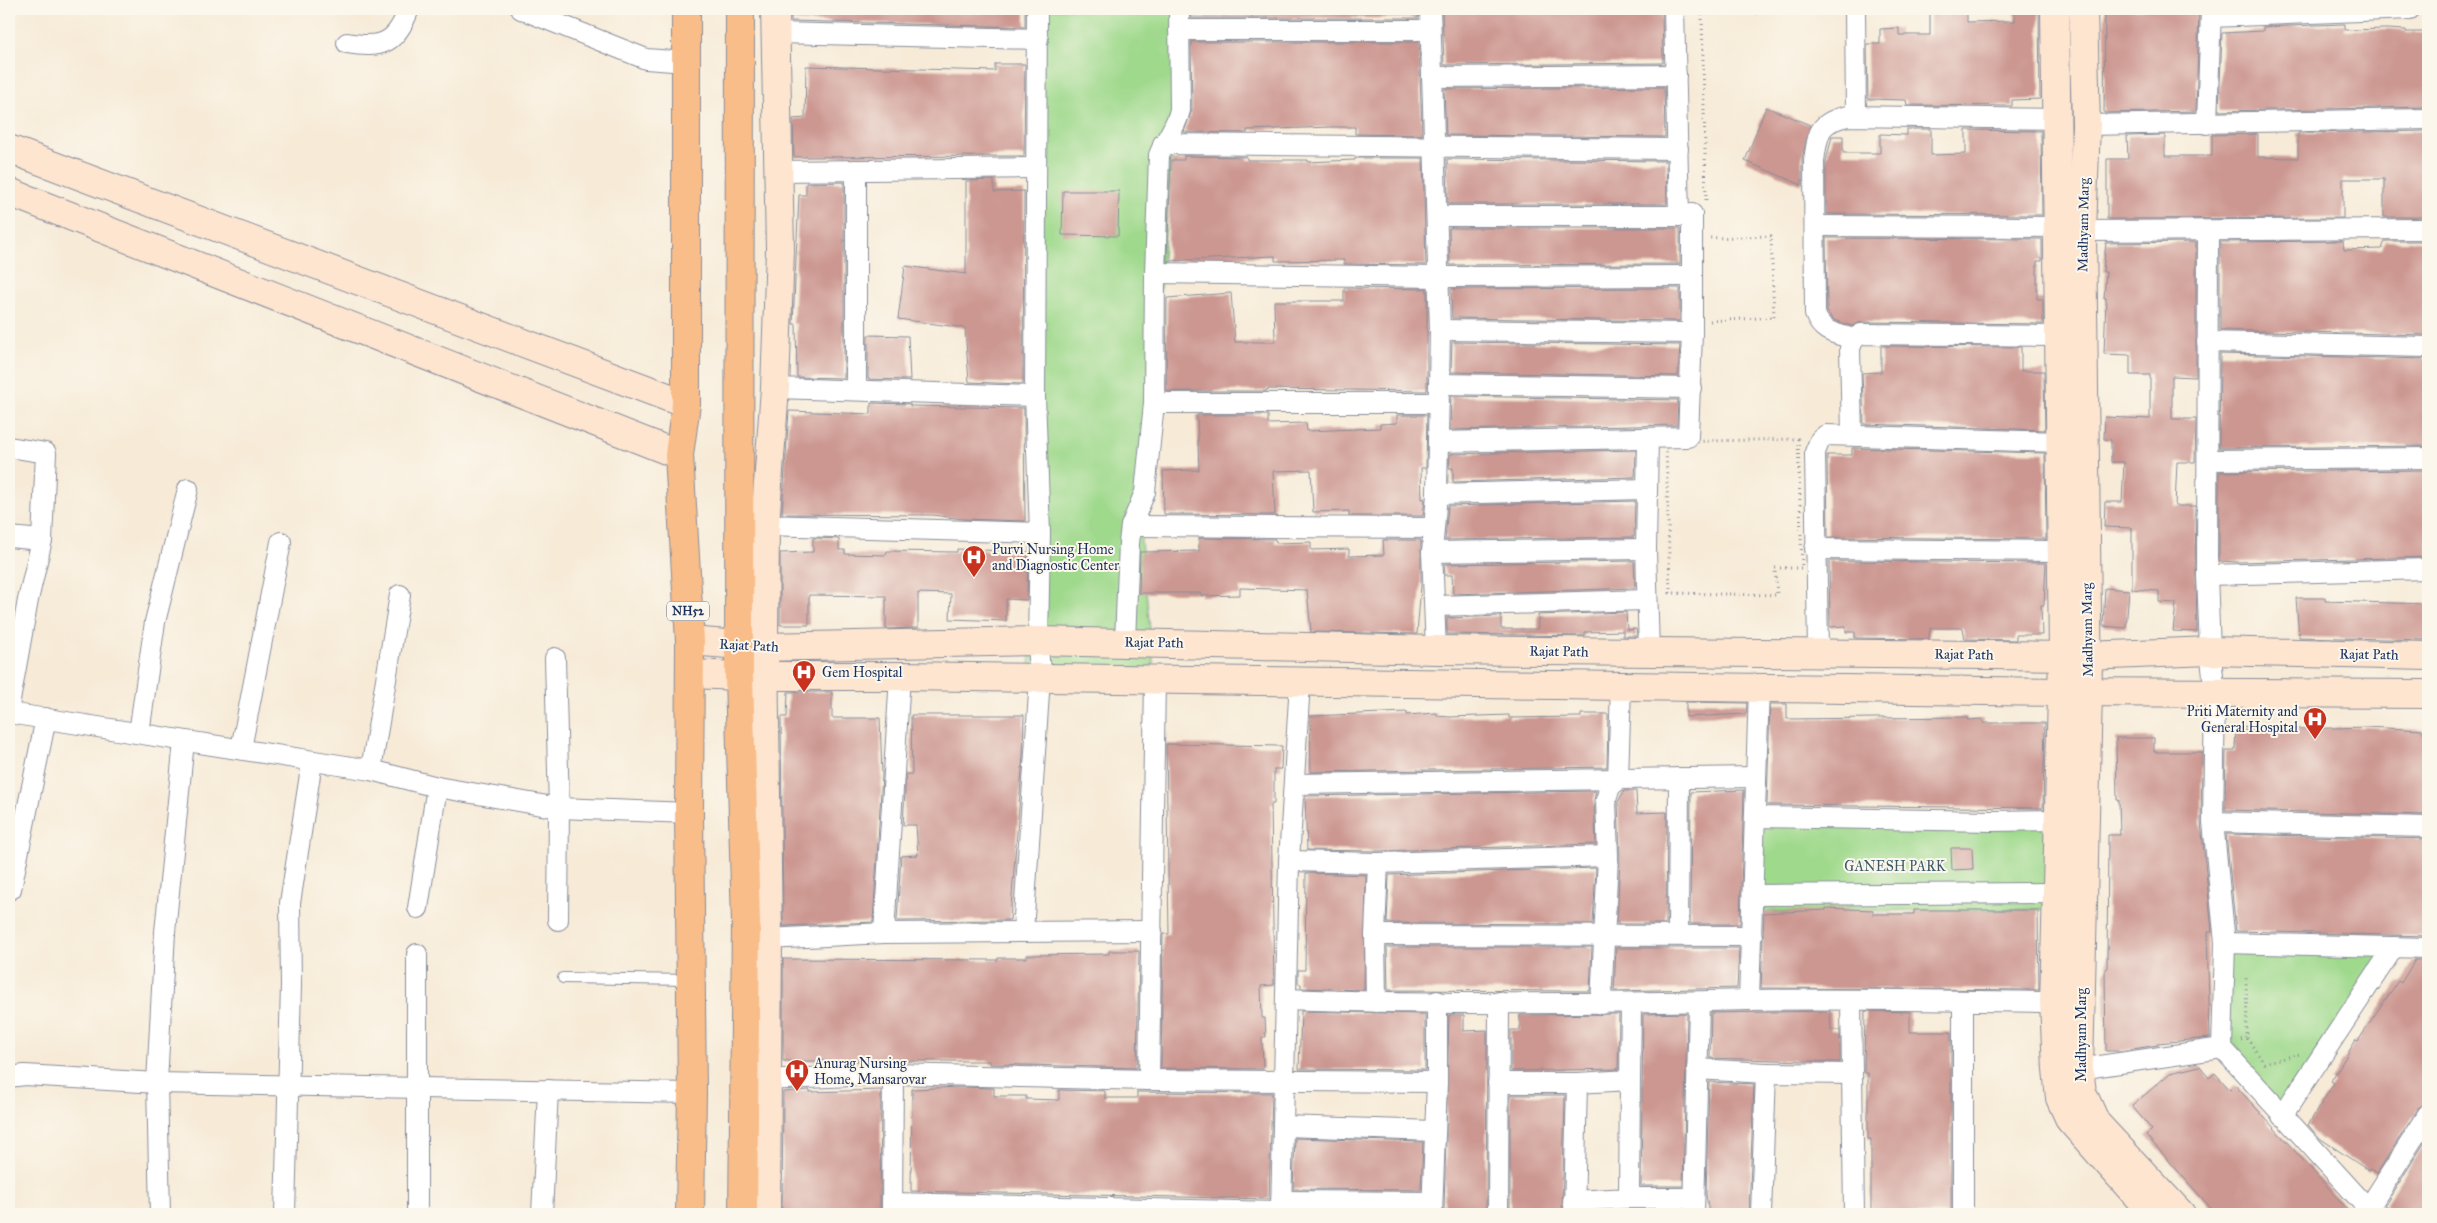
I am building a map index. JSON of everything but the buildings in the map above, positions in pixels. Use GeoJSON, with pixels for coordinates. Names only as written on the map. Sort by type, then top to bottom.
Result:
{"type":"FeatureCollection","features":[{"type":"Feature","properties":{"kind":"highway","name":"NH52"},"geometry":{"type":"LineString","coordinates":[[686,9],[686,404],[679,455],[690,641],[689,813],[692,1094],[690,1214]]}},
{"type":"Feature","properties":{"kind":"highway"},"geometry":{"type":"LineString","coordinates":[[740,9],[752,646],[746,923],[743,1214]]}},
{"type":"Feature","properties":{"kind":"street"},"geometry":{"type":"LineString","coordinates":[[347,44],[369,47],[392,39],[401,28],[408,9]]}},
{"type":"Feature","properties":{"kind":"street"},"geometry":{"type":"LineString","coordinates":[[521,9],[646,59],[686,62]]}},
{"type":"Feature","properties":{"kind":"street"},"geometry":{"type":"LineString","coordinates":[[1023,932],[1040,678],[1038,640],[1040,533],[1036,396],[1037,9]]}},
{"type":"Feature","properties":{"kind":"street"},"geometry":{"type":"LineString","coordinates":[[1125,641],[1131,526],[1145,492],[1154,403],[1154,274],[1159,156],[1163,144],[1177,125],[1180,110],[1179,9]]}},
{"type":"Feature","properties":{"kind":"street"},"geometry":{"type":"LineString","coordinates":[[1430,9],[1436,148],[1440,330],[1437,494],[1432,552],[1436,650]]}},
{"type":"Feature","properties":{"kind":"street"},"geometry":{"type":"LineString","coordinates":[[1674,9],[1679,216]]}},
{"type":"Feature","properties":{"kind":"street"},"geometry":{"type":"LineString","coordinates":[[1856,9],[1856,116]]}},
{"type":"Feature","properties":{"kind":"street","name":"Madhyam Marg"},"geometry":{"type":"LineString","coordinates":[[2055,9],[2056,119],[2070,229],[2079,1069],[2082,1092],[2096,1123],[2181,1214]]}},
{"type":"Feature","properties":{"kind":"street","name":"Madhyam Marg"},"geometry":{"type":"LineString","coordinates":[[2075,656],[2061,551],[2059,336],[2070,229],[2086,125],[2083,9]]}},
{"type":"Feature","properties":{"kind":"street"},"geometry":{"type":"LineString","coordinates":[[2207,124],[2211,13],[2410,9]]}},
{"type":"Feature","properties":{"kind":"street"},"geometry":{"type":"LineString","coordinates":[[752,646],[765,524],[774,388],[780,249],[775,21],[1038,39]]}},
{"type":"Feature","properties":{"kind":"street"},"geometry":{"type":"LineString","coordinates":[[1179,30],[1430,30]]}},
{"type":"Feature","properties":{"kind":"street"},"geometry":{"type":"LineString","coordinates":[[1432,77],[1676,75]]}},
{"type":"Feature","properties":{"kind":"street"},"geometry":{"type":"LineString","coordinates":[[1854,339],[1829,331],[1819,325],[1815,314],[1814,161],[1817,140],[1823,127],[1831,119],[1856,116],[2056,119]]}},
{"type":"Feature","properties":{"kind":"street"},"geometry":{"type":"LineString","coordinates":[[2086,125],[2428,119]]}},
{"type":"Feature","properties":{"kind":"street"},"geometry":{"type":"LineString","coordinates":[[1163,144],[1436,148],[1678,148]]}},
{"type":"Feature","properties":{"kind":"street"},"geometry":{"type":"LineString","coordinates":[[9,148],[686,404]]}},
{"type":"Feature","properties":{"kind":"street"},"geometry":{"type":"LineString","coordinates":[[779,172],[1036,168]]}},
{"type":"Feature","properties":{"kind":"street"},"geometry":{"type":"LineString","coordinates":[[856,170],[856,389]]}},
{"type":"Feature","properties":{"kind":"street"},"geometry":{"type":"LineString","coordinates":[[9,192],[679,455]]}},
{"type":"Feature","properties":{"kind":"street"},"geometry":{"type":"LineString","coordinates":[[1437,216],[1679,216],[1692,214],[1691,276],[1700,327],[1691,388],[1688,437],[1438,442]]}},
{"type":"Feature","properties":{"kind":"street"},"geometry":{"type":"LineString","coordinates":[[1815,226],[2208,231],[2428,229]]}},
{"type":"Feature","properties":{"kind":"street"},"geometry":{"type":"LineString","coordinates":[[2208,231],[2208,575],[2210,650],[2215,693],[2213,822],[2225,943],[2222,1048],[2371,1212],[2428,1115]]}},
{"type":"Feature","properties":{"kind":"street"},"geometry":{"type":"LineString","coordinates":[[1154,274],[1438,277],[1691,276]]}},
{"type":"Feature","properties":{"kind":"street"},"geometry":{"type":"LineString","coordinates":[[1440,330],[1700,327]]}},
{"type":"Feature","properties":{"kind":"street"},"geometry":{"type":"LineString","coordinates":[[1852,435],[1850,348],[1854,339],[1861,334],[2059,336]]}},
{"type":"Feature","properties":{"kind":"street"},"geometry":{"type":"LineString","coordinates":[[2207,342],[2428,347]]}},
{"type":"Feature","properties":{"kind":"street"},"geometry":{"type":"LineString","coordinates":[[774,388],[856,389],[1036,396]]}},
{"type":"Feature","properties":{"kind":"street"},"geometry":{"type":"LineString","coordinates":[[1154,403],[1439,393],[1691,388]]}},
{"type":"Feature","properties":{"kind":"street"},"geometry":{"type":"LineString","coordinates":[[1818,652],[1815,452],[1820,440],[1826,435],[1852,435],[2060,442]]}},
{"type":"Feature","properties":{"kind":"street"},"geometry":{"type":"LineString","coordinates":[[1648,438],[1646,549],[1649,652]]}},
{"type":"Feature","properties":{"kind":"street"},"geometry":{"type":"LineString","coordinates":[[9,447],[46,453],[42,540],[28,600],[9,706]]}},
{"type":"Feature","properties":{"kind":"street"},"geometry":{"type":"LineString","coordinates":[[2209,460],[2428,458]]}},
{"type":"Feature","properties":{"kind":"street"},"geometry":{"type":"LineString","coordinates":[[139,733],[155,622],[188,489]]}},
{"type":"Feature","properties":{"kind":"street"},"geometry":{"type":"LineString","coordinates":[[1437,494],[1647,489]]}},
{"type":"Feature","properties":{"kind":"street"},"geometry":{"type":"LineString","coordinates":[[765,524],[1040,533]]}},
{"type":"Feature","properties":{"kind":"street"},"geometry":{"type":"LineString","coordinates":[[1131,526],[1434,528]]}},
{"type":"Feature","properties":{"kind":"street"},"geometry":{"type":"LineString","coordinates":[[9,537],[42,540]]}},
{"type":"Feature","properties":{"kind":"street"},"geometry":{"type":"LineString","coordinates":[[241,749],[281,542]]}},
{"type":"Feature","properties":{"kind":"street"},"geometry":{"type":"LineString","coordinates":[[1432,552],[1646,549]]}},
{"type":"Feature","properties":{"kind":"street"},"geometry":{"type":"LineString","coordinates":[[1815,549],[2061,551]]}},
{"type":"Feature","properties":{"kind":"street"},"geometry":{"type":"LineString","coordinates":[[2208,575],[2428,569]]}},
{"type":"Feature","properties":{"kind":"street"},"geometry":{"type":"LineString","coordinates":[[371,770],[400,595]]}},
{"type":"Feature","properties":{"kind":"street"},"geometry":{"type":"LineString","coordinates":[[1434,606],[1647,600]]}},
{"type":"Feature","properties":{"kind":"street","name":"Rajat Path"},"geometry":{"type":"LineString","coordinates":[[690,641],[752,646],[1038,640],[1436,650],[1818,652],[2075,656],[2210,650],[2428,656]]}},
{"type":"Feature","properties":{"kind":"street"},"geometry":{"type":"LineString","coordinates":[[555,658],[559,808],[558,920]]}},
{"type":"Feature","properties":{"kind":"street","name":"Rajat Path"},"geometry":{"type":"LineString","coordinates":[[690,674],[2075,692],[2428,694]]}},
{"type":"Feature","properties":{"kind":"street"},"geometry":{"type":"LineString","coordinates":[[752,676],[768,939],[765,1080],[766,1214]]}},
{"type":"Feature","properties":{"kind":"street"},"geometry":{"type":"LineString","coordinates":[[884,932],[900,676]]}},
{"type":"Feature","properties":{"kind":"street"},"geometry":{"type":"LineString","coordinates":[[1149,1080],[1156,680]]}},
{"type":"Feature","properties":{"kind":"street"},"geometry":{"type":"LineString","coordinates":[[1281,1209],[1289,862],[1300,682]]}},
{"type":"Feature","properties":{"kind":"street"},"geometry":{"type":"LineString","coordinates":[[1601,1004],[1608,856],[1606,800],[1610,787],[1618,780],[1621,686]]}},
{"type":"Feature","properties":{"kind":"street"},"geometry":{"type":"LineString","coordinates":[[1749,1000],[1759,688]]}},
{"type":"Feature","properties":{"kind":"street","name":"Madhyam Marg"},"geometry":{"type":"LineString","coordinates":[[2075,692],[2058,820],[2054,1002],[2060,1098],[2070,1120],[2153,1214]]}},
{"type":"Feature","properties":{"kind":"street"},"geometry":{"type":"LineString","coordinates":[[9,713],[371,770],[437,787],[559,808],[689,813]]}},
{"type":"Feature","properties":{"kind":"street"},"geometry":{"type":"LineString","coordinates":[[11,889],[46,718]]}},
{"type":"Feature","properties":{"kind":"street"},"geometry":{"type":"LineString","coordinates":[[160,1214],[157,1083],[165,932],[184,741]]}},
{"type":"Feature","properties":{"kind":"street"},"geometry":{"type":"LineString","coordinates":[[285,1214],[291,985],[290,903],[312,762]]}},
{"type":"Feature","properties":{"kind":"street"},"geometry":{"type":"LineString","coordinates":[[1294,784],[1756,777]]}},
{"type":"Feature","properties":{"kind":"street"},"geometry":{"type":"LineString","coordinates":[[1678,935],[1679,778]]}},
{"type":"Feature","properties":{"kind":"street"},"geometry":{"type":"LineString","coordinates":[[418,908],[437,787]]}},
{"type":"Feature","properties":{"kind":"street"},"geometry":{"type":"LineString","coordinates":[[1755,817],[1993,821],[2058,820]]}},
{"type":"Feature","properties":{"kind":"street"},"geometry":{"type":"LineString","coordinates":[[2213,822],[2428,827]]}},
{"type":"Feature","properties":{"kind":"street"},"geometry":{"type":"LineString","coordinates":[[1289,862],[1378,863],[1608,856]]}},
{"type":"Feature","properties":{"kind":"street"},"geometry":{"type":"LineString","coordinates":[[1376,1002],[1375,935],[1378,863]]}},
{"type":"Feature","properties":{"kind":"street"},"geometry":{"type":"LineString","coordinates":[[1752,895],[2057,893]]}},
{"type":"Feature","properties":{"kind":"street"},"geometry":{"type":"LineString","coordinates":[[768,939],[884,932],[1152,931]]}},
{"type":"Feature","properties":{"kind":"street"},"geometry":{"type":"LineString","coordinates":[[1375,935],[1752,936]]}},
{"type":"Feature","properties":{"kind":"street"},"geometry":{"type":"LineString","coordinates":[[2225,943],[2428,948]]}},
{"type":"Feature","properties":{"kind":"street"},"geometry":{"type":"LineString","coordinates":[[2282,1116],[2394,947]]}},
{"type":"Feature","properties":{"kind":"street"},"geometry":{"type":"LineString","coordinates":[[416,1214],[417,954]]}},
{"type":"Feature","properties":{"kind":"street"},"geometry":{"type":"LineString","coordinates":[[1286,999],[1376,1002],[1437,1001],[1601,1004],[1699,1003],[1749,1000],[2054,1002]]}},
{"type":"Feature","properties":{"kind":"street"},"geometry":{"type":"LineString","coordinates":[[893,1074],[892,1209],[1147,1211],[1432,1208],[1437,1082],[1437,1001]]}},
{"type":"Feature","properties":{"kind":"street"},"geometry":{"type":"LineString","coordinates":[[1852,1001],[1854,1214]]}},
{"type":"Feature","properties":{"kind":"street"},"geometry":{"type":"LineString","coordinates":[[1498,1214],[1499,1002]]}},
{"type":"Feature","properties":{"kind":"street"},"geometry":{"type":"LineString","coordinates":[[1963,1002],[1963,1214]]}},
{"type":"Feature","properties":{"kind":"street"},"geometry":{"type":"LineString","coordinates":[[1577,1083],[1574,1208],[1629,1198],[1694,1206],[1699,1003]]}},
{"type":"Feature","properties":{"kind":"street"},"geometry":{"type":"LineString","coordinates":[[1629,1198],[1631,1004]]}},
{"type":"Feature","properties":{"kind":"street"},"geometry":{"type":"LineString","coordinates":[[2079,1069],[2222,1048]]}},
{"type":"Feature","properties":{"kind":"street"},"geometry":{"type":"LineString","coordinates":[[1697,1069],[1766,1073],[1852,1074]]}},
{"type":"Feature","properties":{"kind":"street"},"geometry":{"type":"LineString","coordinates":[[1761,1214],[1766,1073]]}},
{"type":"Feature","properties":{"kind":"street"},"geometry":{"type":"LineString","coordinates":[[765,1080],[893,1074],[1149,1080],[1437,1082]]}},
{"type":"Feature","properties":{"kind":"street"},"geometry":{"type":"LineString","coordinates":[[9,1077],[25,1075],[157,1083],[692,1094]]}},
{"type":"Feature","properties":{"kind":"street"},"geometry":{"type":"LineString","coordinates":[[1498,1083],[1577,1083],[1630,1080]]}},
{"type":"Feature","properties":{"kind":"street"},"geometry":{"type":"LineString","coordinates":[[542,1214],[548,1090]]}},
{"type":"Feature","properties":{"kind":"street"},"geometry":{"type":"LineString","coordinates":[[1284,1126],[1435,1131]]}},
{"type":"Feature","properties":{"kind":"lane"},"geometry":{"type":"LineString","coordinates":[[563,978],[691,980]]}},
{"type":"Feature","properties":{"kind":"path"},"geometry":{"type":"LineString","coordinates":[[1706,202],[1702,14],[1759,13],[1759,9]]}},
{"type":"Feature","properties":{"kind":"path"},"geometry":{"type":"LineString","coordinates":[[1700,327],[1774,317],[1771,236],[1707,238],[1707,229]]}},
{"type":"Feature","properties":{"kind":"path"},"geometry":{"type":"LineString","coordinates":[[1798,439],[1802,568],[1775,568],[1777,595],[1670,594],[1666,445],[1706,441],[1798,439]]}},
{"type":"Feature","properties":{"kind":"path"},"geometry":{"type":"LineString","coordinates":[[2247,1038],[2264,1062],[2303,1053]]}},
{"type":"Feature","properties":{"kind":"green space"},"geometry":{"type":"Polygon","coordinates":[[[1037,9],[1177,9],[1173,144],[1139,521],[1155,679],[1028,677],[1040,533],[1037,9]]]}},
{"type":"Feature","properties":{"kind":"green space","name":"GANESH PARK"},"geometry":{"type":"Polygon","coordinates":[[[2059,822],[2056,909],[1752,912],[1755,823],[2059,822]]]}},
{"type":"Feature","properties":{"kind":"green space"},"geometry":{"type":"Polygon","coordinates":[[[2225,943],[2394,947],[2282,1116],[2222,1048],[2225,943]]]}},
{"type":"Feature","properties":{"kind":"place","name":"Purvi Nursing Home and Diagnostic Center"},"geometry":{"type":"Point","coordinates":[974,578]}},
{"type":"Feature","properties":{"kind":"place","name":"Gem Hospital"},"geometry":{"type":"Point","coordinates":[804,693]}},
{"type":"Feature","properties":{"kind":"place","name":"Priti Maternity and General Hospital"},"geometry":{"type":"Point","coordinates":[2315,740]}},
{"type":"Feature","properties":{"kind":"place","name":"Anurag Nursing Home, Mansarovar"},"geometry":{"type":"Point","coordinates":[797,1092]}}]}
